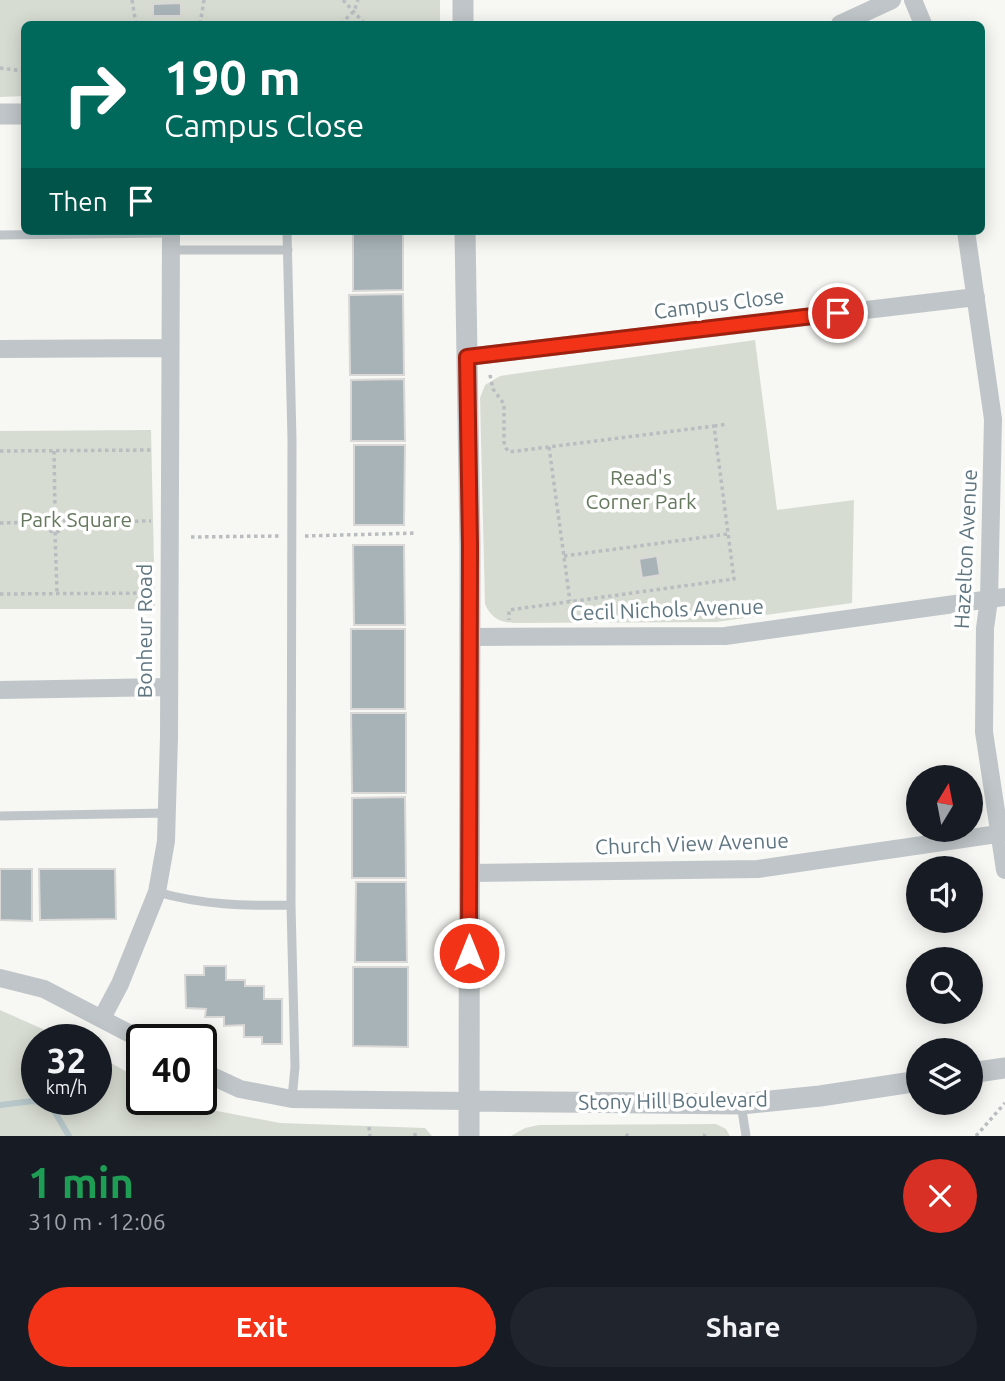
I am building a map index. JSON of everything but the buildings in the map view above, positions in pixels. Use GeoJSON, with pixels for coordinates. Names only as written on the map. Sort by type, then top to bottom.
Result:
{"type":"FeatureCollection","features":[{"type":"Feature","properties":{"kind":"street"},"geometry":{"type":"LineString","coordinates":[[463,0],[463,21]]}},
{"type":"Feature","properties":{"kind":"street"},"geometry":{"type":"LineString","coordinates":[[846,21],[892,0]]}},
{"type":"Feature","properties":{"kind":"street"},"geometry":{"type":"LineString","coordinates":[[913,0],[922,21]]}},
{"type":"Feature","properties":{"kind":"street"},"geometry":{"type":"LineString","coordinates":[[0,114],[21,114]]}},
{"type":"Feature","properties":{"kind":"street"},"geometry":{"type":"LineString","coordinates":[[465,235],[477,356],[470,637],[469,1136]]}},
{"type":"Feature","properties":{"kind":"street","name":"Hazelton Avenue"},"geometry":{"type":"LineString","coordinates":[[967,235],[993,432],[997,599],[985,628],[984,732],[1002,834],[1005,870]]}},
{"type":"Feature","properties":{"kind":"street","name":"Bonheur Road"},"geometry":{"type":"LineString","coordinates":[[102,1018],[120,984],[157,892],[168,813],[171,238]]}},
{"type":"Feature","properties":{"kind":"street","name":"Campus Close"},"geometry":{"type":"LineString","coordinates":[[477,356],[976,297]]}},
{"type":"Feature","properties":{"kind":"street"},"geometry":{"type":"LineString","coordinates":[[0,349],[169,348]]}},
{"type":"Feature","properties":{"kind":"street","name":"Cecil Nichols Avenue"},"geometry":{"type":"LineString","coordinates":[[470,637],[725,636],[997,599]]}},
{"type":"Feature","properties":{"kind":"street"},"geometry":{"type":"LineString","coordinates":[[0,690],[167,687]]}},
{"type":"Feature","properties":{"kind":"street","name":"Church View Avenue"},"geometry":{"type":"LineString","coordinates":[[469,873],[758,869],[1002,834]]}},
{"type":"Feature","properties":{"kind":"street"},"geometry":{"type":"LineString","coordinates":[[0,978],[44,989],[126,1031]]}},
{"type":"Feature","properties":{"kind":"street"},"geometry":{"type":"LineString","coordinates":[[983,1071],[1005,1068]]}},
{"type":"Feature","properties":{"kind":"street"},"geometry":{"type":"LineString","coordinates":[[217,1078],[240,1088],[292,1099],[469,1101]]}},
{"type":"Feature","properties":{"kind":"street","name":"Stony Hill Boulevard"},"geometry":{"type":"LineString","coordinates":[[469,1101],[741,1104],[906,1083]]}},
{"type":"Feature","properties":{"kind":"lane"},"geometry":{"type":"LineString","coordinates":[[0,235],[171,238],[288,250]]}},
{"type":"Feature","properties":{"kind":"lane"},"geometry":{"type":"LineString","coordinates":[[287,235],[292,440],[291,905],[295,1067],[292,1099]]}},
{"type":"Feature","properties":{"kind":"lane"},"geometry":{"type":"LineString","coordinates":[[0,816],[168,813]]}},
{"type":"Feature","properties":{"kind":"lane"},"geometry":{"type":"LineString","coordinates":[[157,892],[213,904],[291,905]]}},
{"type":"Feature","properties":{"kind":"lane"},"geometry":{"type":"LineString","coordinates":[[741,1104],[746,1136]]}},
{"type":"Feature","properties":{"kind":"path"},"geometry":{"type":"LineString","coordinates":[[132,0],[136,21]]}},
{"type":"Feature","properties":{"kind":"path"},"geometry":{"type":"LineString","coordinates":[[200,21],[204,0]]}},
{"type":"Feature","properties":{"kind":"path"},"geometry":{"type":"LineString","coordinates":[[343,0],[363,21]]}},
{"type":"Feature","properties":{"kind":"path"},"geometry":{"type":"LineString","coordinates":[[344,21],[355,11],[358,0]]}},
{"type":"Feature","properties":{"kind":"path"},"geometry":{"type":"LineString","coordinates":[[0,68],[21,71]]}},
{"type":"Feature","properties":{"kind":"path"},"geometry":{"type":"LineString","coordinates":[[477,356],[504,404],[504,442],[506,449],[512,452],[727,424]]}},
{"type":"Feature","properties":{"kind":"path"},"geometry":{"type":"LineString","coordinates":[[509,636],[509,610],[734,579],[714,426]]}},
{"type":"Feature","properties":{"kind":"path"},"geometry":{"type":"LineString","coordinates":[[549,447],[570,601]]}},
{"type":"Feature","properties":{"kind":"path"},"geometry":{"type":"LineString","coordinates":[[0,451],[169,450]]}},
{"type":"Feature","properties":{"kind":"path"},"geometry":{"type":"LineString","coordinates":[[54,451],[55,511]]}},
{"type":"Feature","properties":{"kind":"path"},"geometry":{"type":"LineString","coordinates":[[55,511],[63,515],[65,522],[61,530],[55,532],[48,529],[44,523],[47,514],[55,511]]}},
{"type":"Feature","properties":{"kind":"path"},"geometry":{"type":"LineString","coordinates":[[65,522],[168,521]]}},
{"type":"Feature","properties":{"kind":"path"},"geometry":{"type":"LineString","coordinates":[[0,523],[44,523]]}},
{"type":"Feature","properties":{"kind":"path"},"geometry":{"type":"LineString","coordinates":[[55,532],[57,593]]}},
{"type":"Feature","properties":{"kind":"path"},"geometry":{"type":"LineString","coordinates":[[564,556],[728,534]]}},
{"type":"Feature","properties":{"kind":"path"},"geometry":{"type":"LineString","coordinates":[[0,594],[168,594]]}},
{"type":"Feature","properties":{"kind":"path"},"geometry":{"type":"LineString","coordinates":[[976,1136],[1005,1103]]}},
{"type":"Feature","properties":{"kind":"path"},"geometry":{"type":"LineString","coordinates":[[369,1126],[370,1136]]}},
{"type":"Feature","properties":{"kind":"green space"},"geometry":{"type":"Polygon","coordinates":[[[0,0],[440,0],[440,21],[21,21],[21,96],[0,97],[0,0]]]}},
{"type":"Feature","properties":{"kind":"green space","name":"Read's Corner Park"},"geometry":{"type":"Polygon","coordinates":[[[755,340],[777,510],[854,500],[852,603],[716,622],[514,623],[493,616],[485,604],[480,398],[485,385],[500,376],[755,340]]]}},
{"type":"Feature","properties":{"kind":"green space","name":"Park Square"},"geometry":{"type":"Polygon","coordinates":[[[151,430],[155,609],[0,609],[0,431],[151,430]]]}},
{"type":"Feature","properties":{"kind":"green space"},"geometry":{"type":"Polygon","coordinates":[[[0,1010],[31,1024],[21,1024],[21,1115],[112,1115],[112,1064],[126,1071],[126,1115],[217,1115],[217,1111],[280,1123],[425,1128],[432,1136],[0,1136],[0,1010]]]}},
{"type":"Feature","properties":{"kind":"green space"},"geometry":{"type":"Polygon","coordinates":[[[716,1124],[726,1129],[730,1136],[511,1136],[525,1128],[539,1125],[716,1124]]]}},
{"type":"Feature","properties":{"kind":"waterway"},"geometry":{"type":"LineString","coordinates":[[0,1105],[33,1101],[50,1104],[69,1136]]}},
{"type":"Feature","properties":{"kind":"route"},"geometry":{"type":"LineString","coordinates":[[469,953],[470,545],[467,357],[838,313]]}}]}
